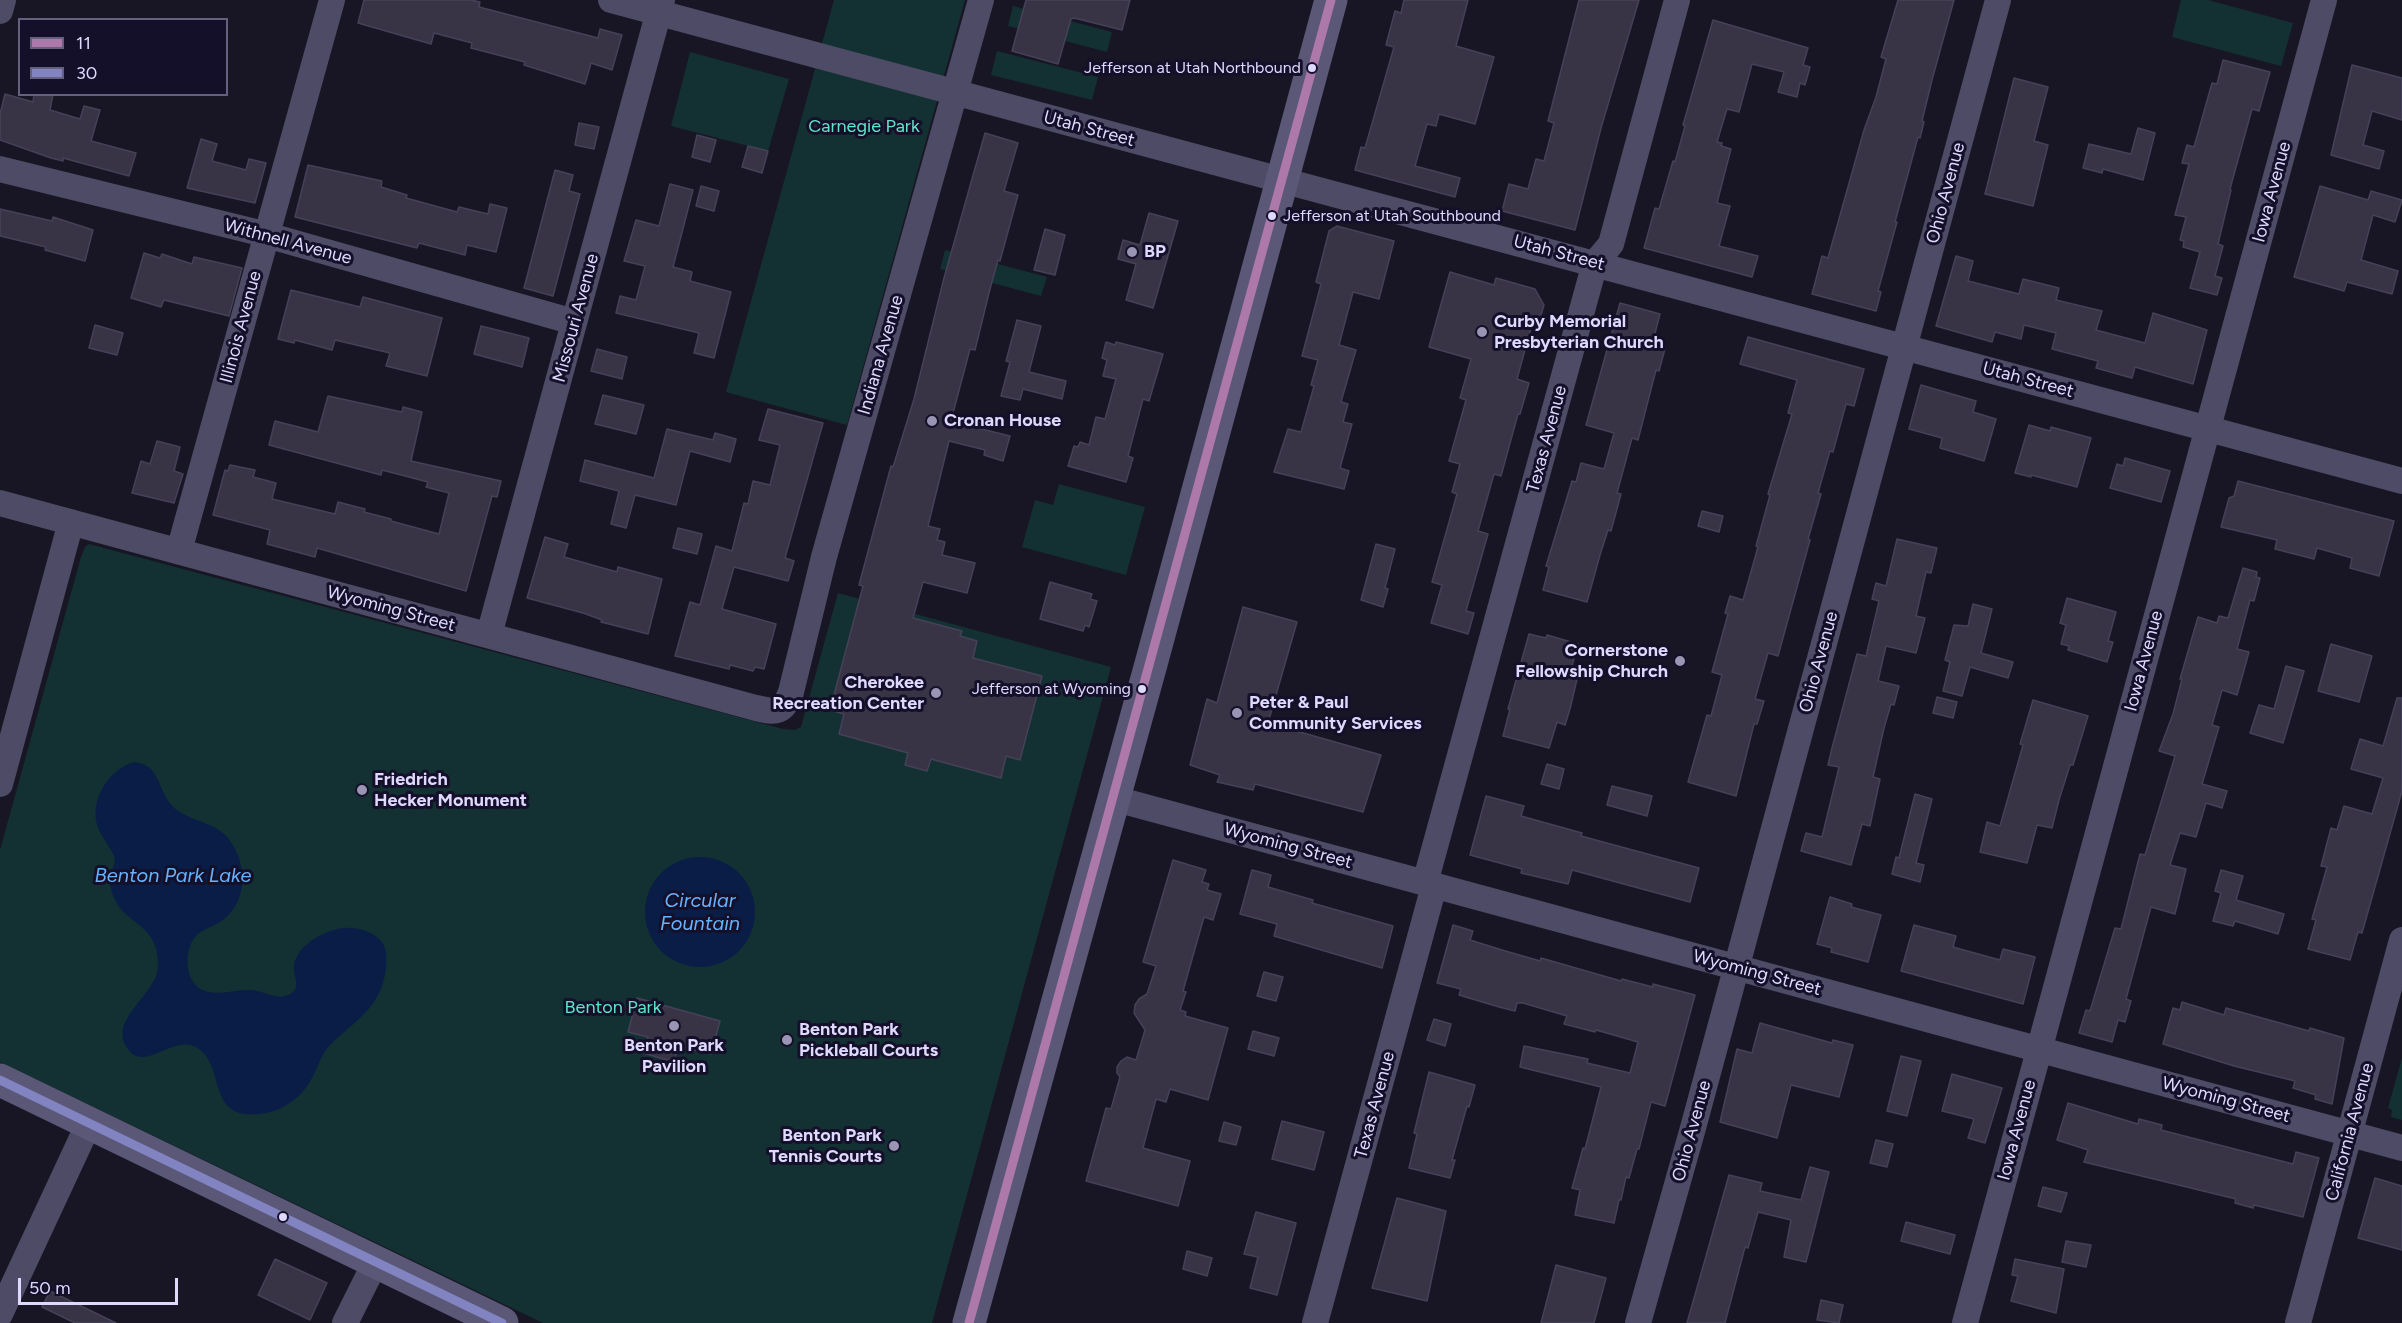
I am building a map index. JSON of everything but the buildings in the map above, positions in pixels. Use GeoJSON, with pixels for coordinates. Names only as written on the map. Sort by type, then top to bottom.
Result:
{"type":"FeatureCollection","features":[{"type":"Feature","properties":{"kind":"main road"},"geometry":{"type":"LineString","coordinates":[[969,1323],[1331,0]]}},
{"type":"Feature","properties":{"kind":"main road"},"geometry":{"type":"LineString","coordinates":[[0,1080],[502,1323]]}},
{"type":"Feature","properties":{"kind":"street"},"geometry":{"type":"LineString","coordinates":[[0,11],[3,0]]}},
{"type":"Feature","properties":{"kind":"street","name":"Illinois Avenue"},"geometry":{"type":"LineString","coordinates":[[179,551],[332,0]]}},
{"type":"Feature","properties":{"kind":"street","name":"Utah Street"},"geometry":{"type":"LineString","coordinates":[[611,0],[660,6],[956,93],[2402,481]]}},
{"type":"Feature","properties":{"kind":"street","name":"Indiana Avenue"},"geometry":{"type":"LineString","coordinates":[[781,709],[791,692],[824,558],[981,0]]}},
{"type":"Feature","properties":{"kind":"street","name":"Texas Avenue"},"geometry":{"type":"LineString","coordinates":[[1315,1323],[1429,884],[1595,263],[1611,244],[1677,0]]}},
{"type":"Feature","properties":{"kind":"street","name":"Ohio Avenue"},"geometry":{"type":"LineString","coordinates":[[1638,1323],[1998,0]]}},
{"type":"Feature","properties":{"kind":"street","name":"Iowa Avenue"},"geometry":{"type":"LineString","coordinates":[[1965,1323],[2324,0]]}},
{"type":"Feature","properties":{"kind":"street","name":"Missouri Avenue"},"geometry":{"type":"LineString","coordinates":[[489,635],[660,6]]}},
{"type":"Feature","properties":{"kind":"street","name":"Withnell Avenue"},"geometry":{"type":"LineString","coordinates":[[0,169],[266,235],[574,322]]}},
{"type":"Feature","properties":{"kind":"street","name":"Wyoming Street"},"geometry":{"type":"LineString","coordinates":[[0,503],[766,711],[781,709]]}},
{"type":"Feature","properties":{"kind":"street"},"geometry":{"type":"LineString","coordinates":[[0,784],[71,522]]}},
{"type":"Feature","properties":{"kind":"street","name":"Wyoming Street"},"geometry":{"type":"LineString","coordinates":[[1112,798],[2402,1148]]}},
{"type":"Feature","properties":{"kind":"street","name":"California Avenue"},"geometry":{"type":"LineString","coordinates":[[2298,1323],[2402,940]]}},
{"type":"Feature","properties":{"kind":"street"},"geometry":{"type":"LineString","coordinates":[[0,1314],[89,1123]]}},
{"type":"Feature","properties":{"kind":"street"},"geometry":{"type":"LineString","coordinates":[[345,1323],[375,1261]]}},
{"type":"Feature","properties":{"kind":"green space","name":"Carnegie Park"},"geometry":{"type":"Polygon","coordinates":[[[834,0],[965,0],[847,425],[726,392],[834,0]]]}},
{"type":"Feature","properties":{"kind":"green space"},"geometry":{"type":"Polygon","coordinates":[[[2181,0],[2208,0],[2293,23],[2281,66],[2172,37],[2181,0]]]}},
{"type":"Feature","properties":{"kind":"green space"},"geometry":{"type":"Polygon","coordinates":[[[1013,6],[1112,32],[1107,52],[1008,26],[1013,6]]]}},
{"type":"Feature","properties":{"kind":"green space"},"geometry":{"type":"Polygon","coordinates":[[[997,51],[1098,77],[1092,100],[991,75],[997,51]]]}},
{"type":"Feature","properties":{"kind":"green space"},"geometry":{"type":"Polygon","coordinates":[[[690,52],[789,79],[768,151],[671,126],[690,52]]]}},
{"type":"Feature","properties":{"kind":"green space"},"geometry":{"type":"Polygon","coordinates":[[[945,250],[1047,277],[1041,296],[940,269],[945,250]]]}},
{"type":"Feature","properties":{"kind":"green space"},"geometry":{"type":"Polygon","coordinates":[[[1059,484],[1145,507],[1126,575],[1022,547],[1035,500],[1053,505],[1059,484]]]}},
{"type":"Feature","properties":{"kind":"green space","name":"Benton Park"},"geometry":{"type":"Polygon","coordinates":[[[89,544],[783,729],[795,730],[801,727],[838,593],[1111,667],[932,1323],[543,1323],[0,1062],[0,850],[81,557],[85,547],[89,544]]]}},
{"type":"Feature","properties":{"kind":"green space"},"geometry":{"type":"Polygon","coordinates":[[[2402,1058],[2402,1120],[2391,1117],[2392,1110],[2388,1108],[2402,1058]]]}},
{"type":"Feature","properties":{"kind":"water","name":"Benton Park Lake"},"geometry":{"type":"Polygon","coordinates":[[[134,762],[144,764],[151,769],[172,806],[223,833],[235,848],[239,859],[242,882],[241,894],[236,904],[220,922],[196,936],[189,950],[189,974],[198,987],[211,992],[250,990],[283,997],[296,988],[294,966],[300,951],[321,935],[337,929],[355,928],[375,935],[384,945],[386,968],[379,994],[373,1004],[329,1046],[307,1087],[300,1095],[275,1111],[245,1114],[233,1110],[225,1103],[220,1093],[208,1059],[201,1051],[190,1045],[182,1045],[141,1057],[134,1055],[128,1049],[123,1038],[123,1028],[128,1017],[156,976],[157,951],[146,931],[122,910],[116,901],[110,885],[115,858],[97,825],[96,805],[109,778],[134,762]]]}},
{"type":"Feature","properties":{"kind":"water","name":"Circular Fountain"},"geometry":{"type":"Polygon","coordinates":[[[700,857],[721,861],[739,873],[751,891],[755,912],[751,933],[739,951],[721,963],[700,967],[679,963],[661,951],[649,933],[645,912],[649,891],[661,873],[679,861],[700,857]]]}},
{"type":"Feature","properties":{"kind":"transit line","name":"11"},"geometry":{"type":"LineString","coordinates":[[969,1323],[1331,0]]}},
{"type":"Feature","properties":{"kind":"transit line","name":"30"},"geometry":{"type":"LineString","coordinates":[[0,1080],[502,1323]]}},
{"type":"Feature","properties":{"kind":"place","name":"Jefferson at Utah Northbound"},"geometry":{"type":"Point","coordinates":[1312,68]}},
{"type":"Feature","properties":{"kind":"place","name":"Jefferson at Utah Southbound"},"geometry":{"type":"Point","coordinates":[1272,216]}},
{"type":"Feature","properties":{"kind":"place","name":"BP"},"geometry":{"type":"Point","coordinates":[1132,252]}},
{"type":"Feature","properties":{"kind":"place","name":"Curby Memorial Presbyterian Church"},"geometry":{"type":"Point","coordinates":[1482,332]}},
{"type":"Feature","properties":{"kind":"place","name":"Cronan House"},"geometry":{"type":"Point","coordinates":[932,421]}},
{"type":"Feature","properties":{"kind":"place","name":"Cornerstone Fellowship Church"},"geometry":{"type":"Point","coordinates":[1680,661]}},
{"type":"Feature","properties":{"kind":"place","name":"Jefferson at Wyoming"},"geometry":{"type":"Point","coordinates":[1142,689]}},
{"type":"Feature","properties":{"kind":"place","name":"Cherokee Recreation Center"},"geometry":{"type":"Point","coordinates":[936,693]}},
{"type":"Feature","properties":{"kind":"place","name":"Peter & Paul Community Services"},"geometry":{"type":"Point","coordinates":[1237,713]}},
{"type":"Feature","properties":{"kind":"place","name":"Friedrich Hecker Monument"},"geometry":{"type":"Point","coordinates":[362,790]}},
{"type":"Feature","properties":{"kind":"place","name":"Benton Park Pavilion"},"geometry":{"type":"Point","coordinates":[674,1026]}},
{"type":"Feature","properties":{"kind":"place","name":"Benton Park Pickleball Courts"},"geometry":{"type":"Point","coordinates":[787,1040]}},
{"type":"Feature","properties":{"kind":"place","name":"Benton Park Tennis Courts"},"geometry":{"type":"Point","coordinates":[894,1146]}}]}
